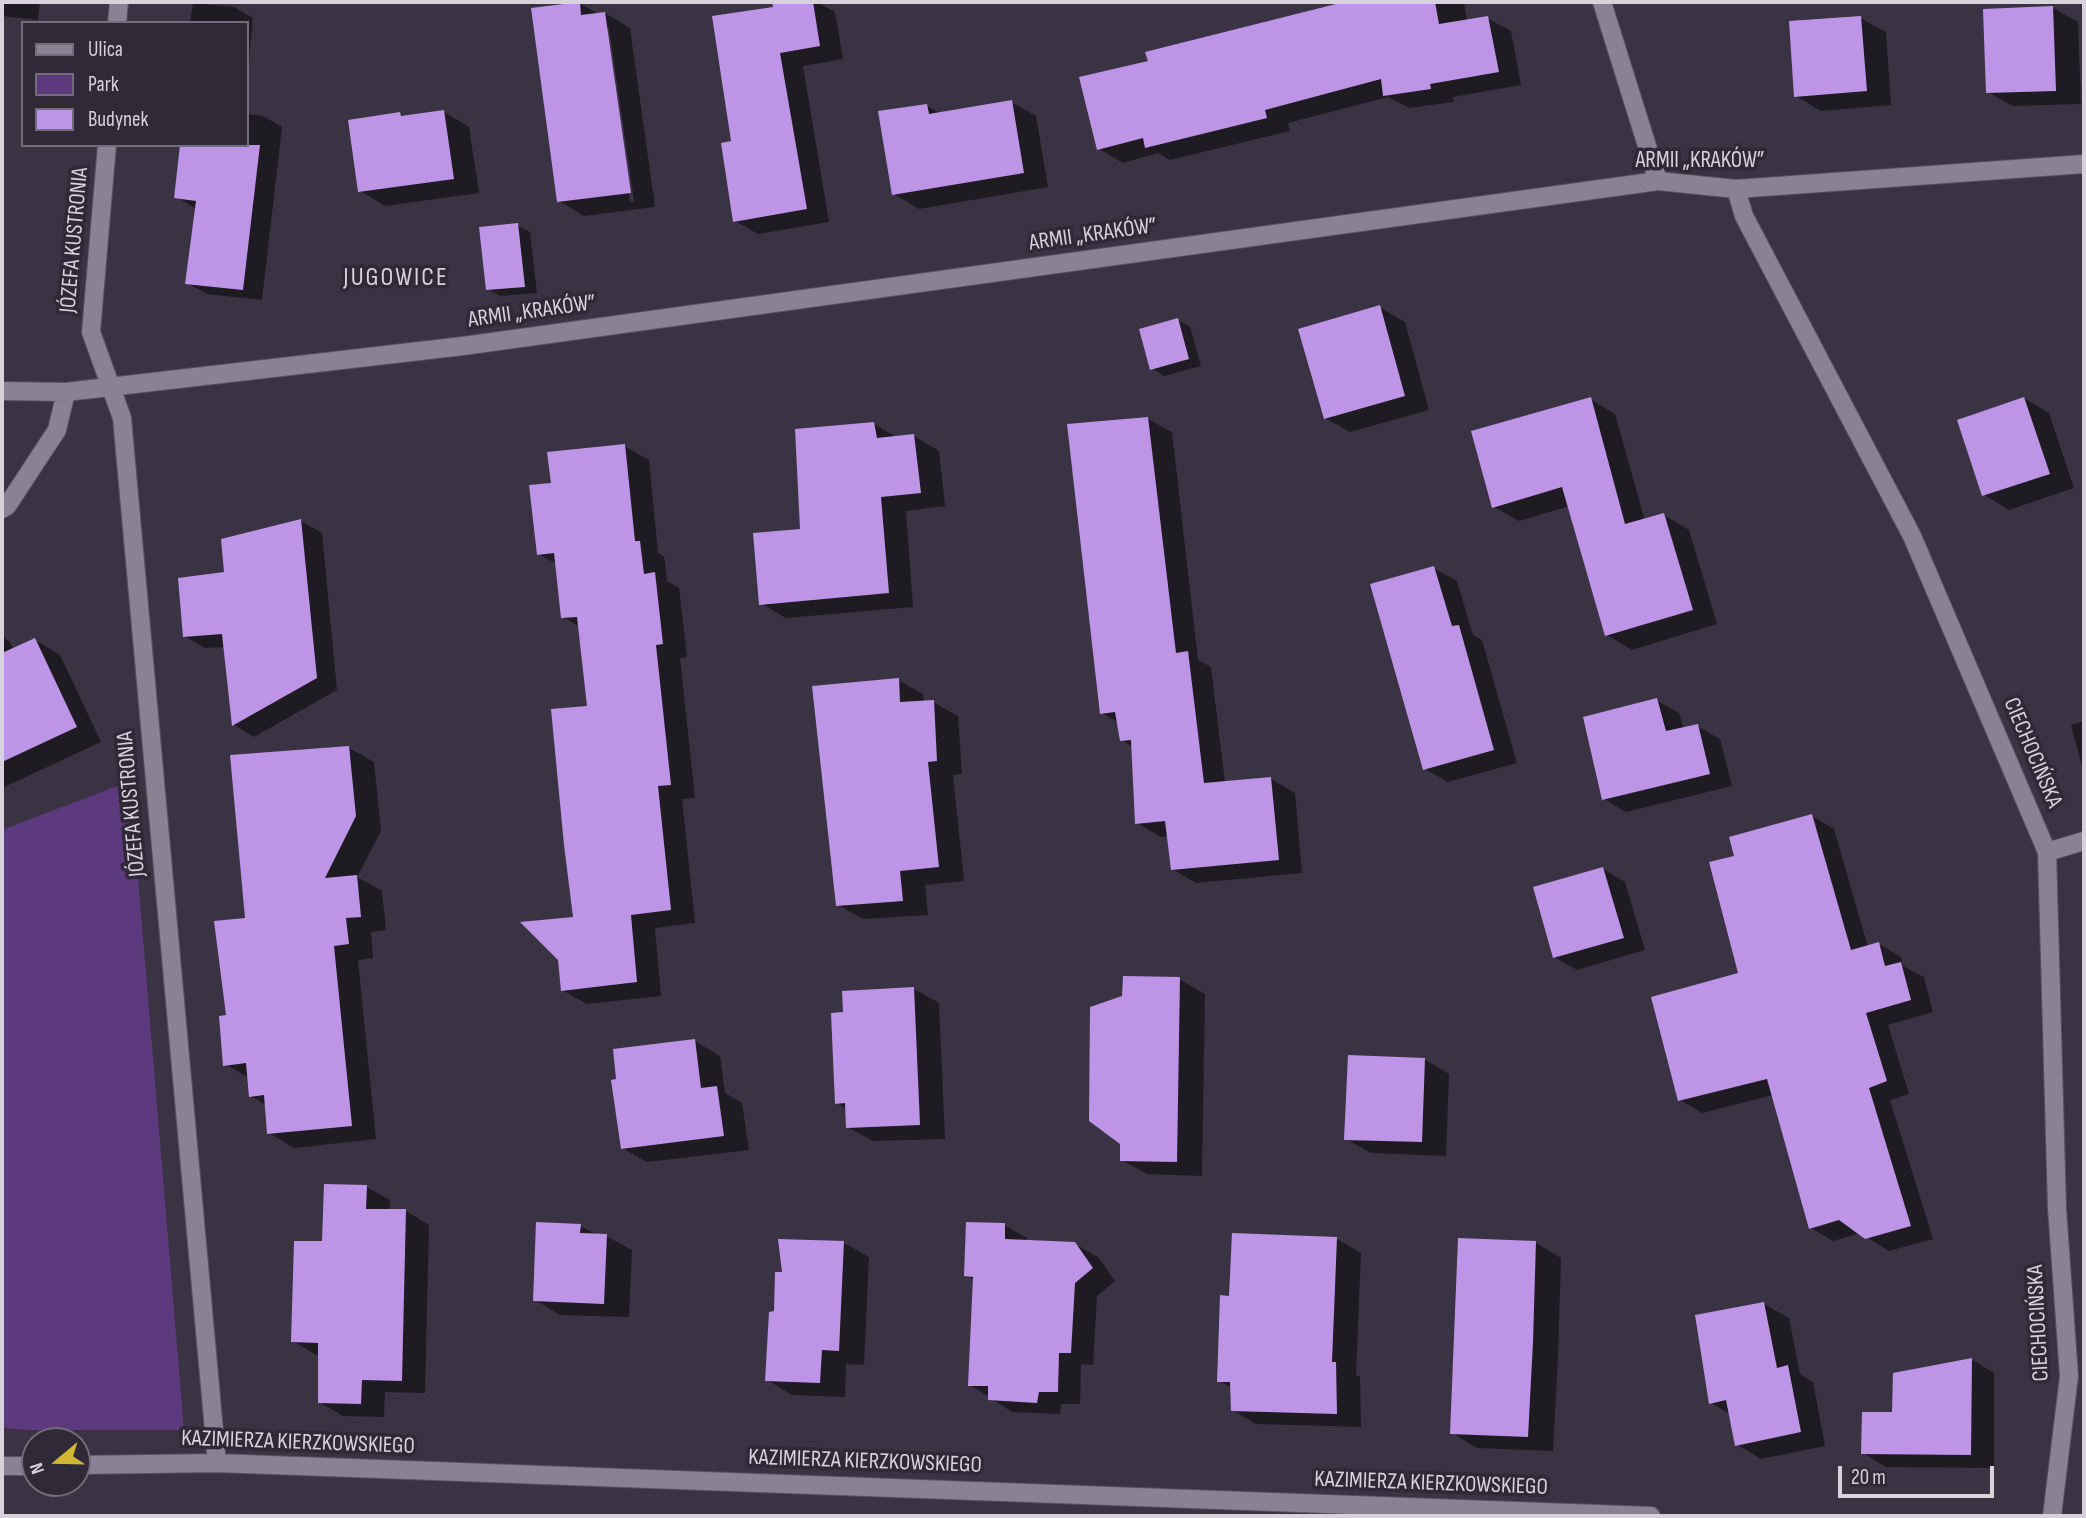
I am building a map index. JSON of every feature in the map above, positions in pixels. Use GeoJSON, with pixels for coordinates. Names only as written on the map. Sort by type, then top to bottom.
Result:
{"type":"FeatureCollection","features":[{"type":"Feature","properties":{"kind":"street"},"geometry":{"type":"LineString","coordinates":[[117,21],[119,2]]}},
{"type":"Feature","properties":{"kind":"street"},"geometry":{"type":"LineString","coordinates":[[1602,2],[1658,181]]}},
{"type":"Feature","properties":{"kind":"street","name":"JÓZEFA KUSTRONIA"},"geometry":{"type":"LineString","coordinates":[[107,147],[91,332],[122,418],[217,1463]]}},
{"type":"Feature","properties":{"kind":"street","name":"ARMII „KRAKÓW”"},"geometry":{"type":"LineString","coordinates":[[2,391],[66,392],[463,346],[1658,181],[1736,189],[2084,164]]}},
{"type":"Feature","properties":{"kind":"street","name":"CIECHOCIŃSKA"},"geometry":{"type":"LineString","coordinates":[[1736,189],[1744,216],[1912,536],[2047,852],[2057,1208],[2069,1376],[2052,1516]]}},
{"type":"Feature","properties":{"kind":"street"},"geometry":{"type":"LineString","coordinates":[[2,509],[7,506],[57,430],[66,392]]}},
{"type":"Feature","properties":{"kind":"street"},"geometry":{"type":"LineString","coordinates":[[2047,852],[2084,841]]}},
{"type":"Feature","properties":{"kind":"street","name":"KAZIMIERZA KIERZKOWSKIEGO"},"geometry":{"type":"LineString","coordinates":[[91,1465],[217,1463],[1651,1516]]}},
{"type":"Feature","properties":{"kind":"street"},"geometry":{"type":"LineString","coordinates":[[2,1466],[21,1466]]}},
{"type":"Feature","properties":{"kind":"green space"},"geometry":{"type":"Polygon","coordinates":[[[130,781],[184,1430],[2,1428],[2,830],[130,781]]]}},
{"type":"Feature","properties":{"kind":"building"},"geometry":{"type":"Polygon","coordinates":[[[580,2],[581,15],[605,12],[631,193],[557,202],[531,8],[580,2]]]}},
{"type":"Feature","properties":{"kind":"building"},"geometry":{"type":"Polygon","coordinates":[[[772,2],[813,2],[820,46],[780,53],[807,209],[733,222],[721,143],[731,141],[712,16],[773,7],[772,2]]]}},
{"type":"Feature","properties":{"kind":"building"},"geometry":{"type":"Polygon","coordinates":[[[1344,2],[1435,2],[1439,24],[1488,16],[1499,72],[1430,84],[1431,89],[1383,96],[1381,79],[1265,110],[1267,118],[1145,148],[1143,138],[1097,150],[1079,77],[1148,61],[1145,52],[1344,2]]]}},
{"type":"Feature","properties":{"kind":"building"},"geometry":{"type":"Polygon","coordinates":[[[2053,6],[2056,91],[1986,93],[1983,9],[2053,6]]]}},
{"type":"Feature","properties":{"kind":"building"},"geometry":{"type":"Polygon","coordinates":[[[1861,16],[1867,91],[1794,97],[1789,21],[1861,16]]]}},
{"type":"Feature","properties":{"kind":"building"},"geometry":{"type":"Polygon","coordinates":[[[1012,100],[1024,173],[892,195],[878,111],[927,104],[929,114],[1012,100]]]}},
{"type":"Feature","properties":{"kind":"building"},"geometry":{"type":"Polygon","coordinates":[[[444,110],[454,179],[358,192],[348,120],[400,112],[401,116],[444,110]]]}},
{"type":"Feature","properties":{"kind":"building"},"geometry":{"type":"Polygon","coordinates":[[[260,145],[243,290],[185,284],[196,201],[174,198],[180,147],[260,145]]]}},
{"type":"Feature","properties":{"kind":"building"},"geometry":{"type":"Polygon","coordinates":[[[518,223],[525,287],[486,290],[479,227],[518,223]]]}},
{"type":"Feature","properties":{"kind":"building"},"geometry":{"type":"Polygon","coordinates":[[[1380,305],[1405,396],[1324,419],[1298,329],[1380,305]]]}},
{"type":"Feature","properties":{"kind":"building"},"geometry":{"type":"Polygon","coordinates":[[[1178,318],[1189,359],[1150,370],[1139,329],[1178,318]]]}},
{"type":"Feature","properties":{"kind":"building"},"geometry":{"type":"Polygon","coordinates":[[[1591,397],[1625,524],[1664,513],[1693,610],[1605,636],[1562,487],[1492,508],[1471,431],[1591,397]]]}},
{"type":"Feature","properties":{"kind":"building"},"geometry":{"type":"Polygon","coordinates":[[[2024,397],[2050,474],[1982,496],[1957,420],[2024,397]]]}},
{"type":"Feature","properties":{"kind":"building"},"geometry":{"type":"Polygon","coordinates":[[[1148,417],[1176,653],[1188,651],[1204,783],[1271,777],[1279,860],[1171,870],[1165,821],[1135,824],[1131,740],[1120,741],[1115,712],[1100,714],[1067,424],[1148,417]]]}},
{"type":"Feature","properties":{"kind":"building"},"geometry":{"type":"Polygon","coordinates":[[[874,422],[877,438],[914,434],[921,493],[881,497],[889,593],[759,605],[753,533],[800,529],[795,429],[874,422]]]}},
{"type":"Feature","properties":{"kind":"building"},"geometry":{"type":"Polygon","coordinates":[[[625,444],[635,541],[640,541],[644,574],[655,572],[663,644],[656,645],[671,785],[658,786],[671,910],[631,915],[637,982],[561,991],[558,960],[520,922],[573,917],[551,709],[587,706],[577,617],[561,618],[554,553],[537,555],[529,485],[551,483],[547,452],[625,444]]]}},
{"type":"Feature","properties":{"kind":"building"},"geometry":{"type":"Polygon","coordinates":[[[301,519],[317,678],[232,726],[222,634],[183,637],[178,578],[224,572],[221,539],[301,519]]]}},
{"type":"Feature","properties":{"kind":"building"},"geometry":{"type":"Polygon","coordinates":[[[1434,566],[1452,626],[1459,625],[1494,750],[1423,770],[1370,584],[1434,566]]]}},
{"type":"Feature","properties":{"kind":"building"},"geometry":{"type":"Polygon","coordinates":[[[35,638],[77,727],[2,762],[2,653],[35,638]]]}},
{"type":"Feature","properties":{"kind":"building"},"geometry":{"type":"Polygon","coordinates":[[[899,678],[900,702],[934,700],[937,761],[928,762],[939,867],[900,871],[903,901],[836,906],[812,686],[899,678]]]}},
{"type":"Feature","properties":{"kind":"building"},"geometry":{"type":"Polygon","coordinates":[[[1657,698],[1666,731],[1698,724],[1710,774],[1602,800],[1583,717],[1657,698]]]}},
{"type":"Feature","properties":{"kind":"building"},"geometry":{"type":"Polygon","coordinates":[[[349,746],[356,816],[325,878],[357,875],[361,917],[346,918],[349,944],[334,946],[352,1126],[267,1134],[264,1095],[249,1097],[246,1063],[223,1066],[219,1016],[226,1015],[214,921],[245,918],[230,755],[349,746]]]}},
{"type":"Feature","properties":{"kind":"building"},"geometry":{"type":"Polygon","coordinates":[[[1812,814],[1851,950],[1879,942],[1885,966],[1901,962],[1911,1000],[1866,1013],[1887,1081],[1869,1088],[1911,1226],[1865,1239],[1839,1220],[1809,1229],[1767,1079],[1678,1101],[1651,997],[1738,973],[1709,862],[1734,856],[1729,837],[1812,814]]]}},
{"type":"Feature","properties":{"kind":"building"},"geometry":{"type":"Polygon","coordinates":[[[1603,867],[1624,938],[1553,958],[1533,887],[1603,867]]]}},
{"type":"Feature","properties":{"kind":"building"},"geometry":{"type":"Polygon","coordinates":[[[1123,976],[1180,977],[1177,1162],[1120,1161],[1120,1144],[1089,1121],[1090,1007],[1122,996],[1123,976]]]}},
{"type":"Feature","properties":{"kind":"building"},"geometry":{"type":"Polygon","coordinates":[[[914,987],[920,1125],[846,1128],[845,1103],[835,1104],[831,1013],[843,1012],[842,991],[914,987]]]}},
{"type":"Feature","properties":{"kind":"building"},"geometry":{"type":"Polygon","coordinates":[[[695,1039],[701,1088],[717,1086],[724,1136],[621,1149],[611,1080],[616,1079],[613,1049],[695,1039]]]}},
{"type":"Feature","properties":{"kind":"building"},"geometry":{"type":"Polygon","coordinates":[[[1348,1055],[1425,1058],[1422,1142],[1344,1140],[1348,1055]]]}},
{"type":"Feature","properties":{"kind":"building"},"geometry":{"type":"Polygon","coordinates":[[[324,1184],[367,1185],[366,1209],[406,1209],[402,1381],[362,1380],[361,1404],[318,1403],[318,1343],[291,1342],[294,1241],[322,1241],[324,1184]]]}},
{"type":"Feature","properties":{"kind":"building"},"geometry":{"type":"Polygon","coordinates":[[[536,1222],[581,1224],[580,1233],[607,1234],[604,1304],[533,1301],[536,1222]]]}},
{"type":"Feature","properties":{"kind":"building"},"geometry":{"type":"Polygon","coordinates":[[[966,1222],[1005,1223],[1005,1239],[1075,1242],[1093,1268],[1075,1283],[1071,1353],[1059,1353],[1058,1392],[1039,1392],[1037,1403],[988,1400],[988,1386],[968,1386],[973,1277],[964,1276],[966,1222]]]}},
{"type":"Feature","properties":{"kind":"building"},"geometry":{"type":"Polygon","coordinates":[[[1232,1233],[1337,1237],[1332,1362],[1336,1362],[1337,1414],[1231,1411],[1230,1382],[1217,1382],[1220,1295],[1229,1296],[1232,1233]]]}},
{"type":"Feature","properties":{"kind":"building"},"geometry":{"type":"Polygon","coordinates":[[[1458,1238],[1536,1241],[1528,1437],[1450,1434],[1458,1238]]]}},
{"type":"Feature","properties":{"kind":"building"},"geometry":{"type":"Polygon","coordinates":[[[778,1239],[844,1241],[839,1351],[822,1350],[820,1383],[765,1381],[769,1312],[774,1311],[775,1272],[782,1272],[778,1239]]]}},
{"type":"Feature","properties":{"kind":"building"},"geometry":{"type":"Polygon","coordinates":[[[1764,1302],[1777,1368],[1788,1365],[1801,1432],[1735,1446],[1726,1400],[1709,1404],[1695,1315],[1764,1302]]]}},
{"type":"Feature","properties":{"kind":"building"},"geometry":{"type":"Polygon","coordinates":[[[1972,1358],[1971,1455],[1861,1454],[1862,1412],[1892,1412],[1893,1373],[1972,1358]]]}},
{"type":"Feature","properties":{"kind":"district","name":"JUGOWICE"},"geometry":{"type":"Point","coordinates":[396,278]}}]}
